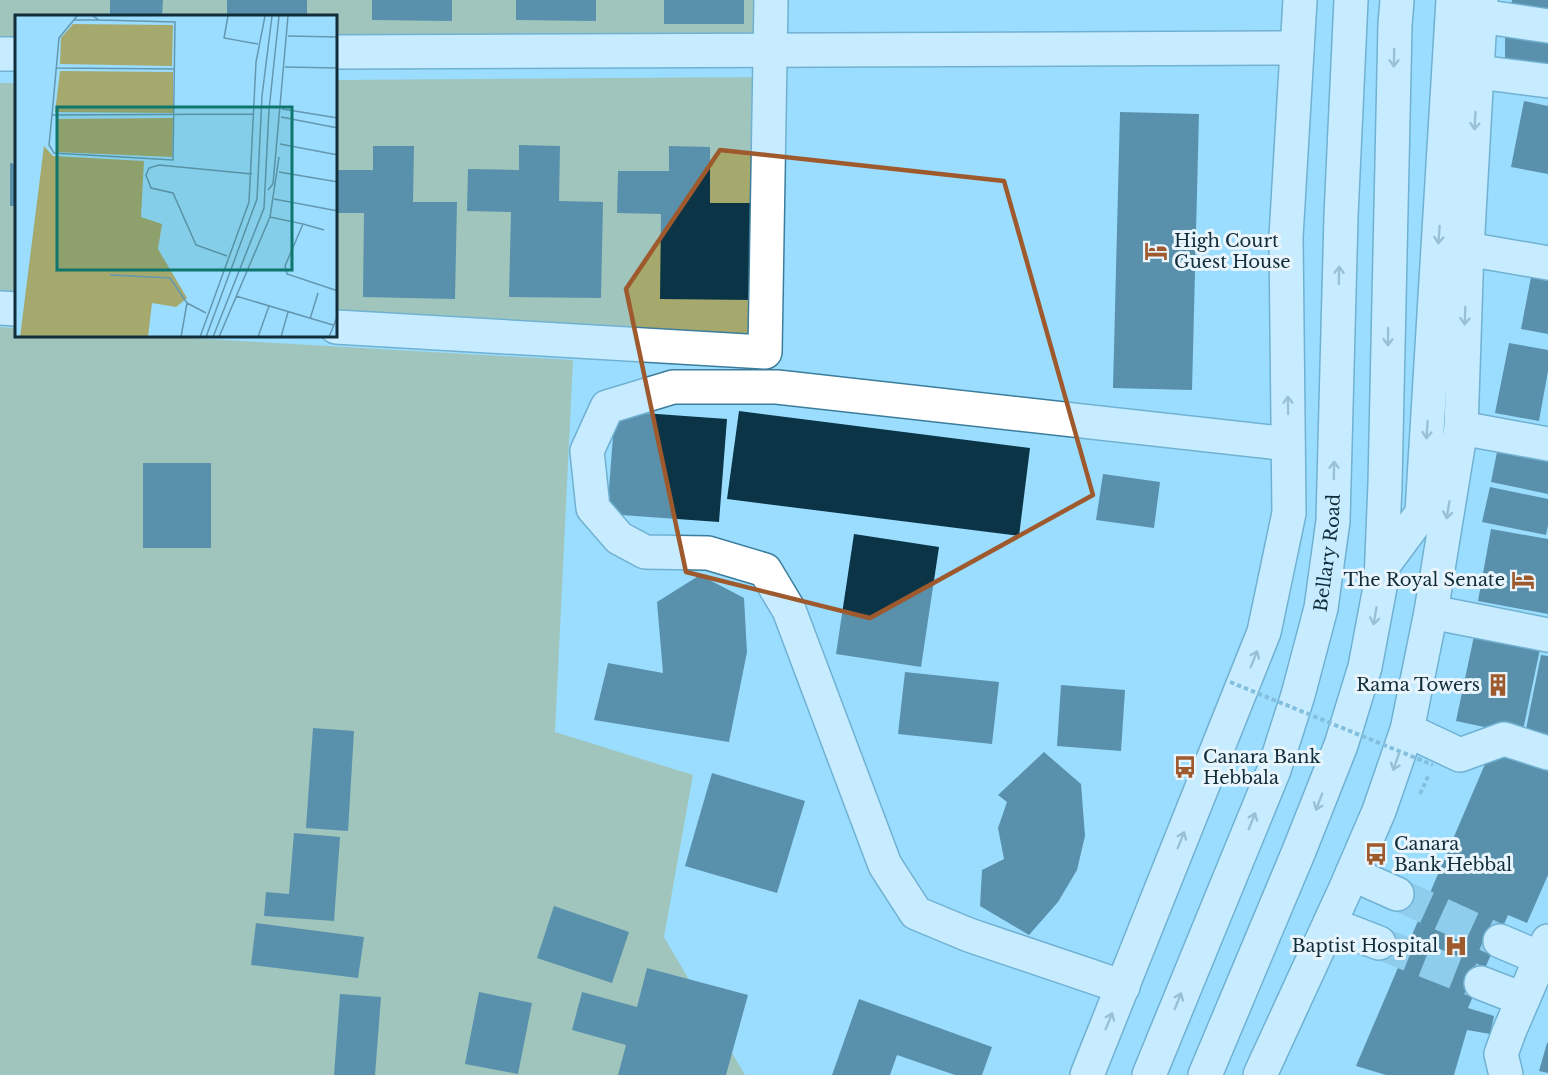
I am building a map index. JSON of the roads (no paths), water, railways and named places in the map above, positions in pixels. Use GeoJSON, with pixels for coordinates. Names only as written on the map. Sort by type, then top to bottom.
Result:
{"type":"FeatureCollection","features":[{"type":"Feature","properties":{"kind":"main road"},"geometry":{"type":"LineString","coordinates":[[338,327],[765,352],[771,0]]}},
{"type":"Feature","properties":{"kind":"main road"},"geometry":{"type":"LineString","coordinates":[[1087,1075],[1264,632],[1289,513],[1286,237],[1300,0]]}},
{"type":"Feature","properties":{"kind":"main road","name":"Bellary Road"},"geometry":{"type":"LineString","coordinates":[[1149,1075],[1274,770],[1298,695],[1321,608],[1333,521],[1341,216],[1351,0]]}},
{"type":"Feature","properties":{"kind":"main road"},"geometry":{"type":"LineString","coordinates":[[1205,1075],[1341,745],[1365,667],[1381,582],[1397,0]]}},
{"type":"Feature","properties":{"kind":"main road"},"geometry":{"type":"LineString","coordinates":[[1382,567],[1422,513],[1443,177],[1472,5]]}},
{"type":"Feature","properties":{"kind":"main road"},"geometry":{"type":"LineString","coordinates":[[1472,5],[1548,26]]}},
{"type":"Feature","properties":{"kind":"main road"},"geometry":{"type":"LineString","coordinates":[[1260,1075],[1379,811],[1407,730],[1431,612],[1461,428],[1467,249],[1478,72],[1472,5]]}},
{"type":"Feature","properties":{"kind":"main road"},"geometry":{"type":"LineString","coordinates":[[338,52],[1297,48]]}},
{"type":"Feature","properties":{"kind":"main road"},"geometry":{"type":"LineString","coordinates":[[1478,72],[1548,81]]}},
{"type":"Feature","properties":{"kind":"main road"},"geometry":{"type":"LineString","coordinates":[[1467,249],[1548,263]]}},
{"type":"Feature","properties":{"kind":"main road"},"geometry":{"type":"LineString","coordinates":[[0,308],[15,309]]}},
{"type":"Feature","properties":{"kind":"main road"},"geometry":{"type":"LineString","coordinates":[[1123,987],[969,935],[916,913],[885,865],[789,610],[765,570],[708,553],[645,552],[619,538],[593,508],[587,452],[607,407],[673,387],[777,387],[1288,444]]}},
{"type":"Feature","properties":{"kind":"main road"},"geometry":{"type":"LineString","coordinates":[[1461,428],[1548,444]]}},
{"type":"Feature","properties":{"kind":"main road"},"geometry":{"type":"LineString","coordinates":[[1431,612],[1548,634]]}},
{"type":"Feature","properties":{"kind":"main road"},"geometry":{"type":"LineString","coordinates":[[1407,730],[1460,755],[1504,739],[1548,753]]}},
{"type":"Feature","properties":{"kind":"main road"},"geometry":{"type":"LineString","coordinates":[[1352,874],[1397,894]]}},
{"type":"Feature","properties":{"kind":"main road"},"geometry":{"type":"LineString","coordinates":[[1330,924],[1379,943]]}},
{"type":"Feature","properties":{"kind":"main road"},"geometry":{"type":"LineString","coordinates":[[1500,941],[1544,950],[1501,1054],[1506,1075]]}},
{"type":"Feature","properties":{"kind":"main road"},"geometry":{"type":"LineString","coordinates":[[1481,983],[1522,999]]}},
{"type":"Feature","properties":{"kind":"tunnel"},"geometry":{"type":"LineString","coordinates":[[1397,894],[1500,941]]}},
{"type":"Feature","properties":{"kind":"tunnel"},"geometry":{"type":"LineString","coordinates":[[1379,943],[1481,983]]}},
{"type":"Feature","properties":{"kind":"place","name":"High Court Guest House"},"geometry":{"type":"Point","coordinates":[1156,251]}},
{"type":"Feature","properties":{"kind":"place","name":"The Royal Senate"},"geometry":{"type":"Point","coordinates":[1523,580]}},
{"type":"Feature","properties":{"kind":"place","name":"Rama Towers"},"geometry":{"type":"Point","coordinates":[1498,685]}},
{"type":"Feature","properties":{"kind":"place","name":"Canara Bank Hebbala"},"geometry":{"type":"Point","coordinates":[1185,767]}},
{"type":"Feature","properties":{"kind":"place","name":"Canara Bank Hebbal"},"geometry":{"type":"Point","coordinates":[1376,854]}},
{"type":"Feature","properties":{"kind":"place","name":"Baptist Hospital"},"geometry":{"type":"Point","coordinates":[1456,946]}}]}
